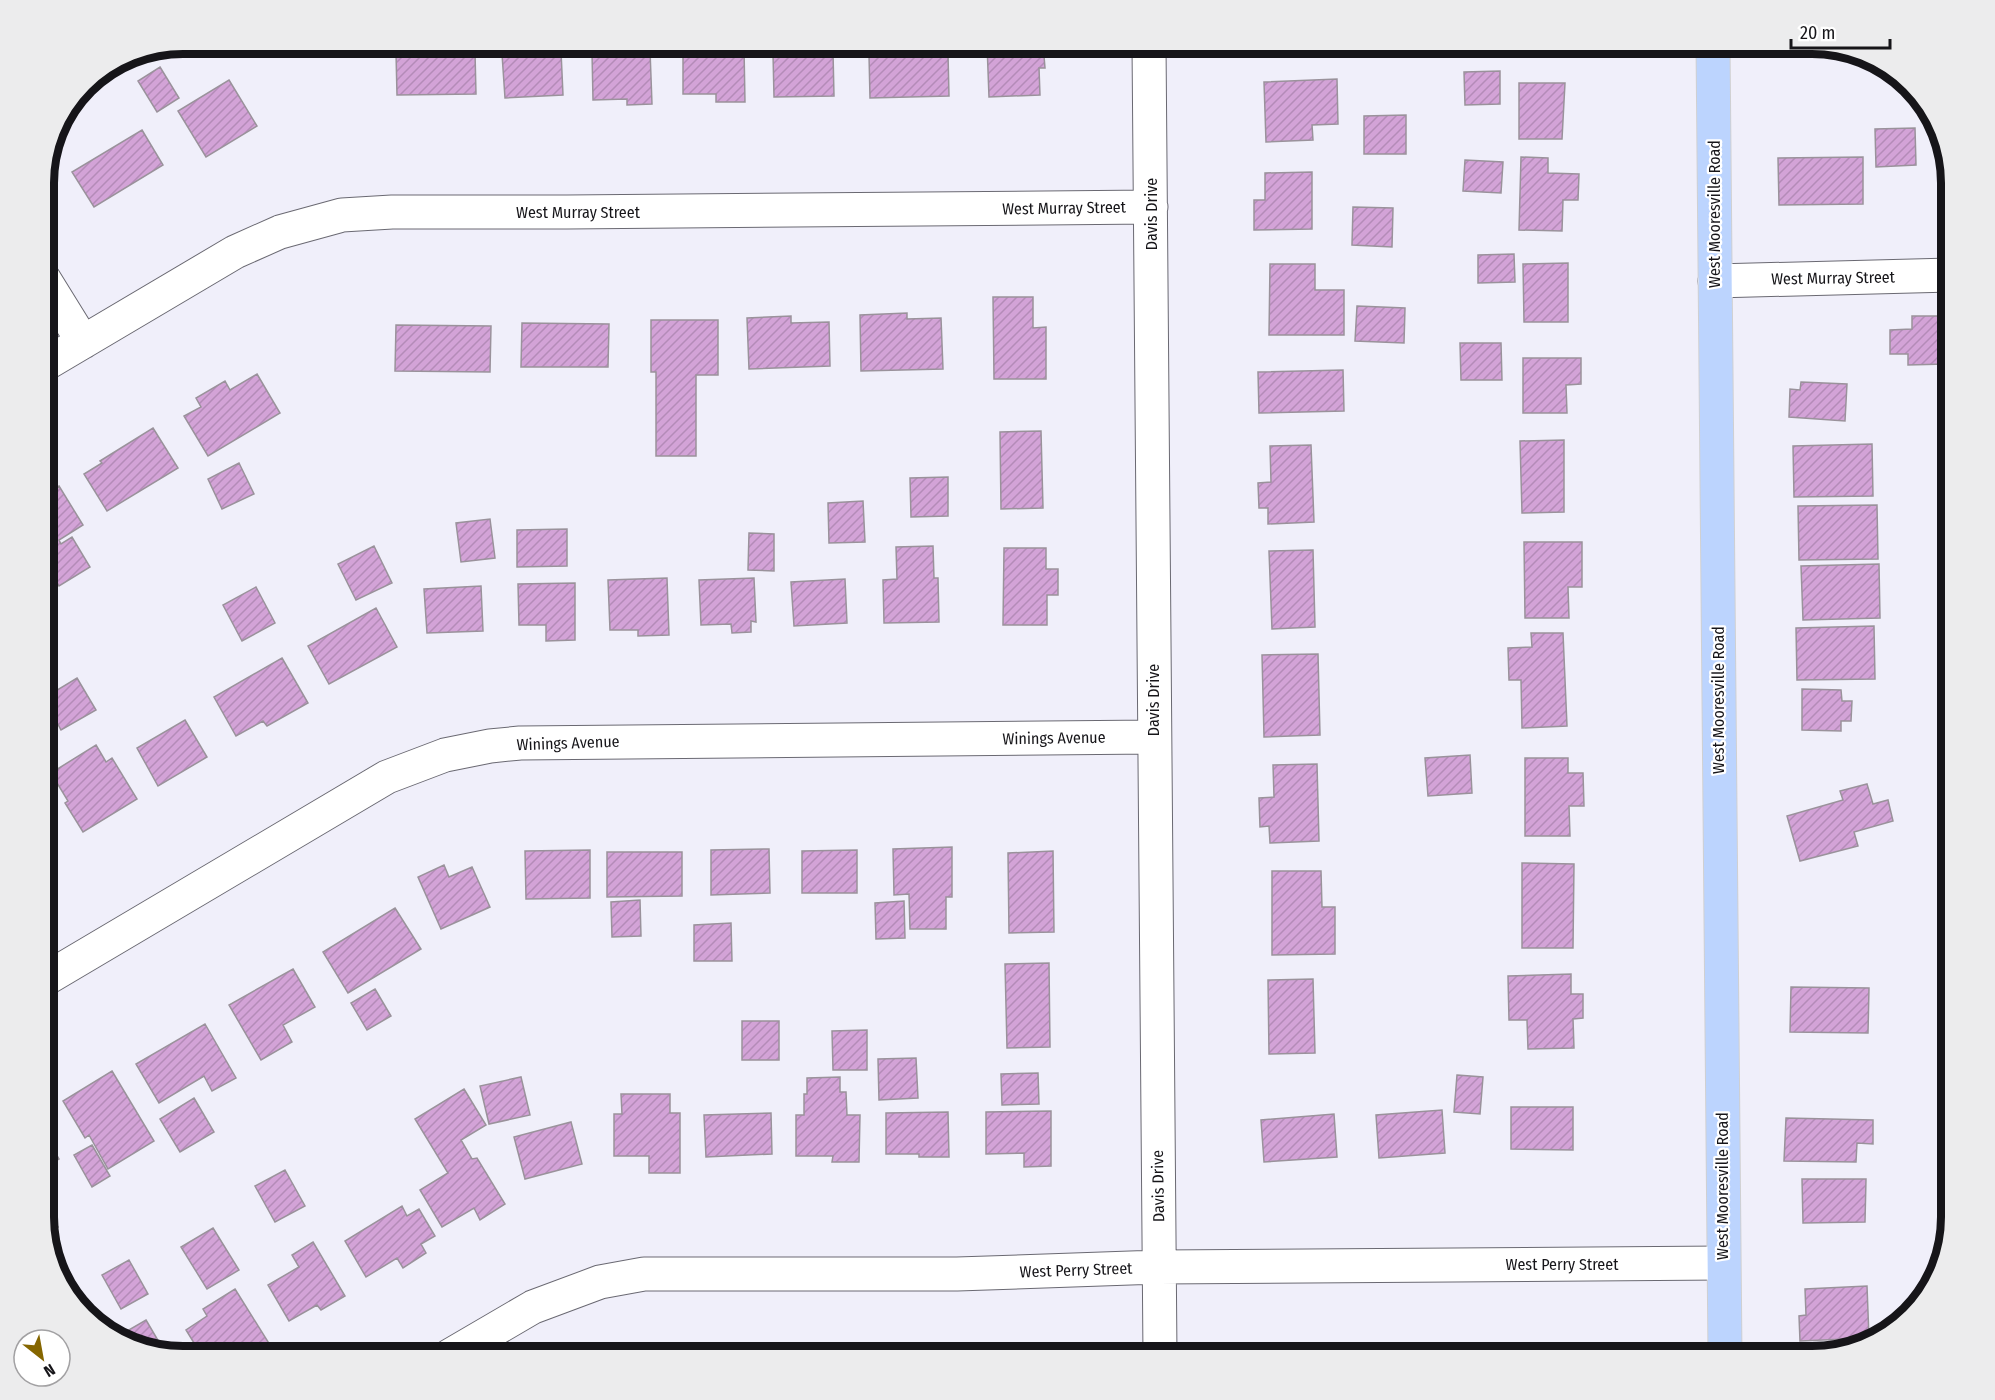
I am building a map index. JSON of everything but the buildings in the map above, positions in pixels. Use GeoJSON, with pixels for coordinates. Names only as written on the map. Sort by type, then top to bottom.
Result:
{"type":"FeatureCollection","features":[{"type":"Feature","properties":{"kind":"main road","name":"West Mooresville Road"},"geometry":{"type":"LineString","coordinates":[[1713,54],[1725,1346]]}},
{"type":"Feature","properties":{"kind":"street","name":"Davis Drive"},"geometry":{"type":"LineString","coordinates":[[1149,54],[1160,1346]]}},
{"type":"Feature","properties":{"kind":"street","name":"West Murray Street"},"geometry":{"type":"LineString","coordinates":[[54,359],[255,243],[290,229],[342,215],[392,212],[567,213],[1150,207]]}},
{"type":"Feature","properties":{"kind":"street","name":"West Murray Street"},"geometry":{"type":"LineString","coordinates":[[1715,281],[1941,275]]}},
{"type":"Feature","properties":{"kind":"street"},"geometry":{"type":"LineString","coordinates":[[54,296],[82,342]]}},
{"type":"Feature","properties":{"kind":"street","name":"Winings Avenue"},"geometry":{"type":"LineString","coordinates":[[54,974],[387,777],[445,755],[520,743],[1154,736]]}},
{"type":"Feature","properties":{"kind":"street","name":"West Perry Street"},"geometry":{"type":"LineString","coordinates":[[466,1346],[533,1307],[600,1282],[644,1274],[957,1274],[1159,1267],[1723,1263]]}}]}
